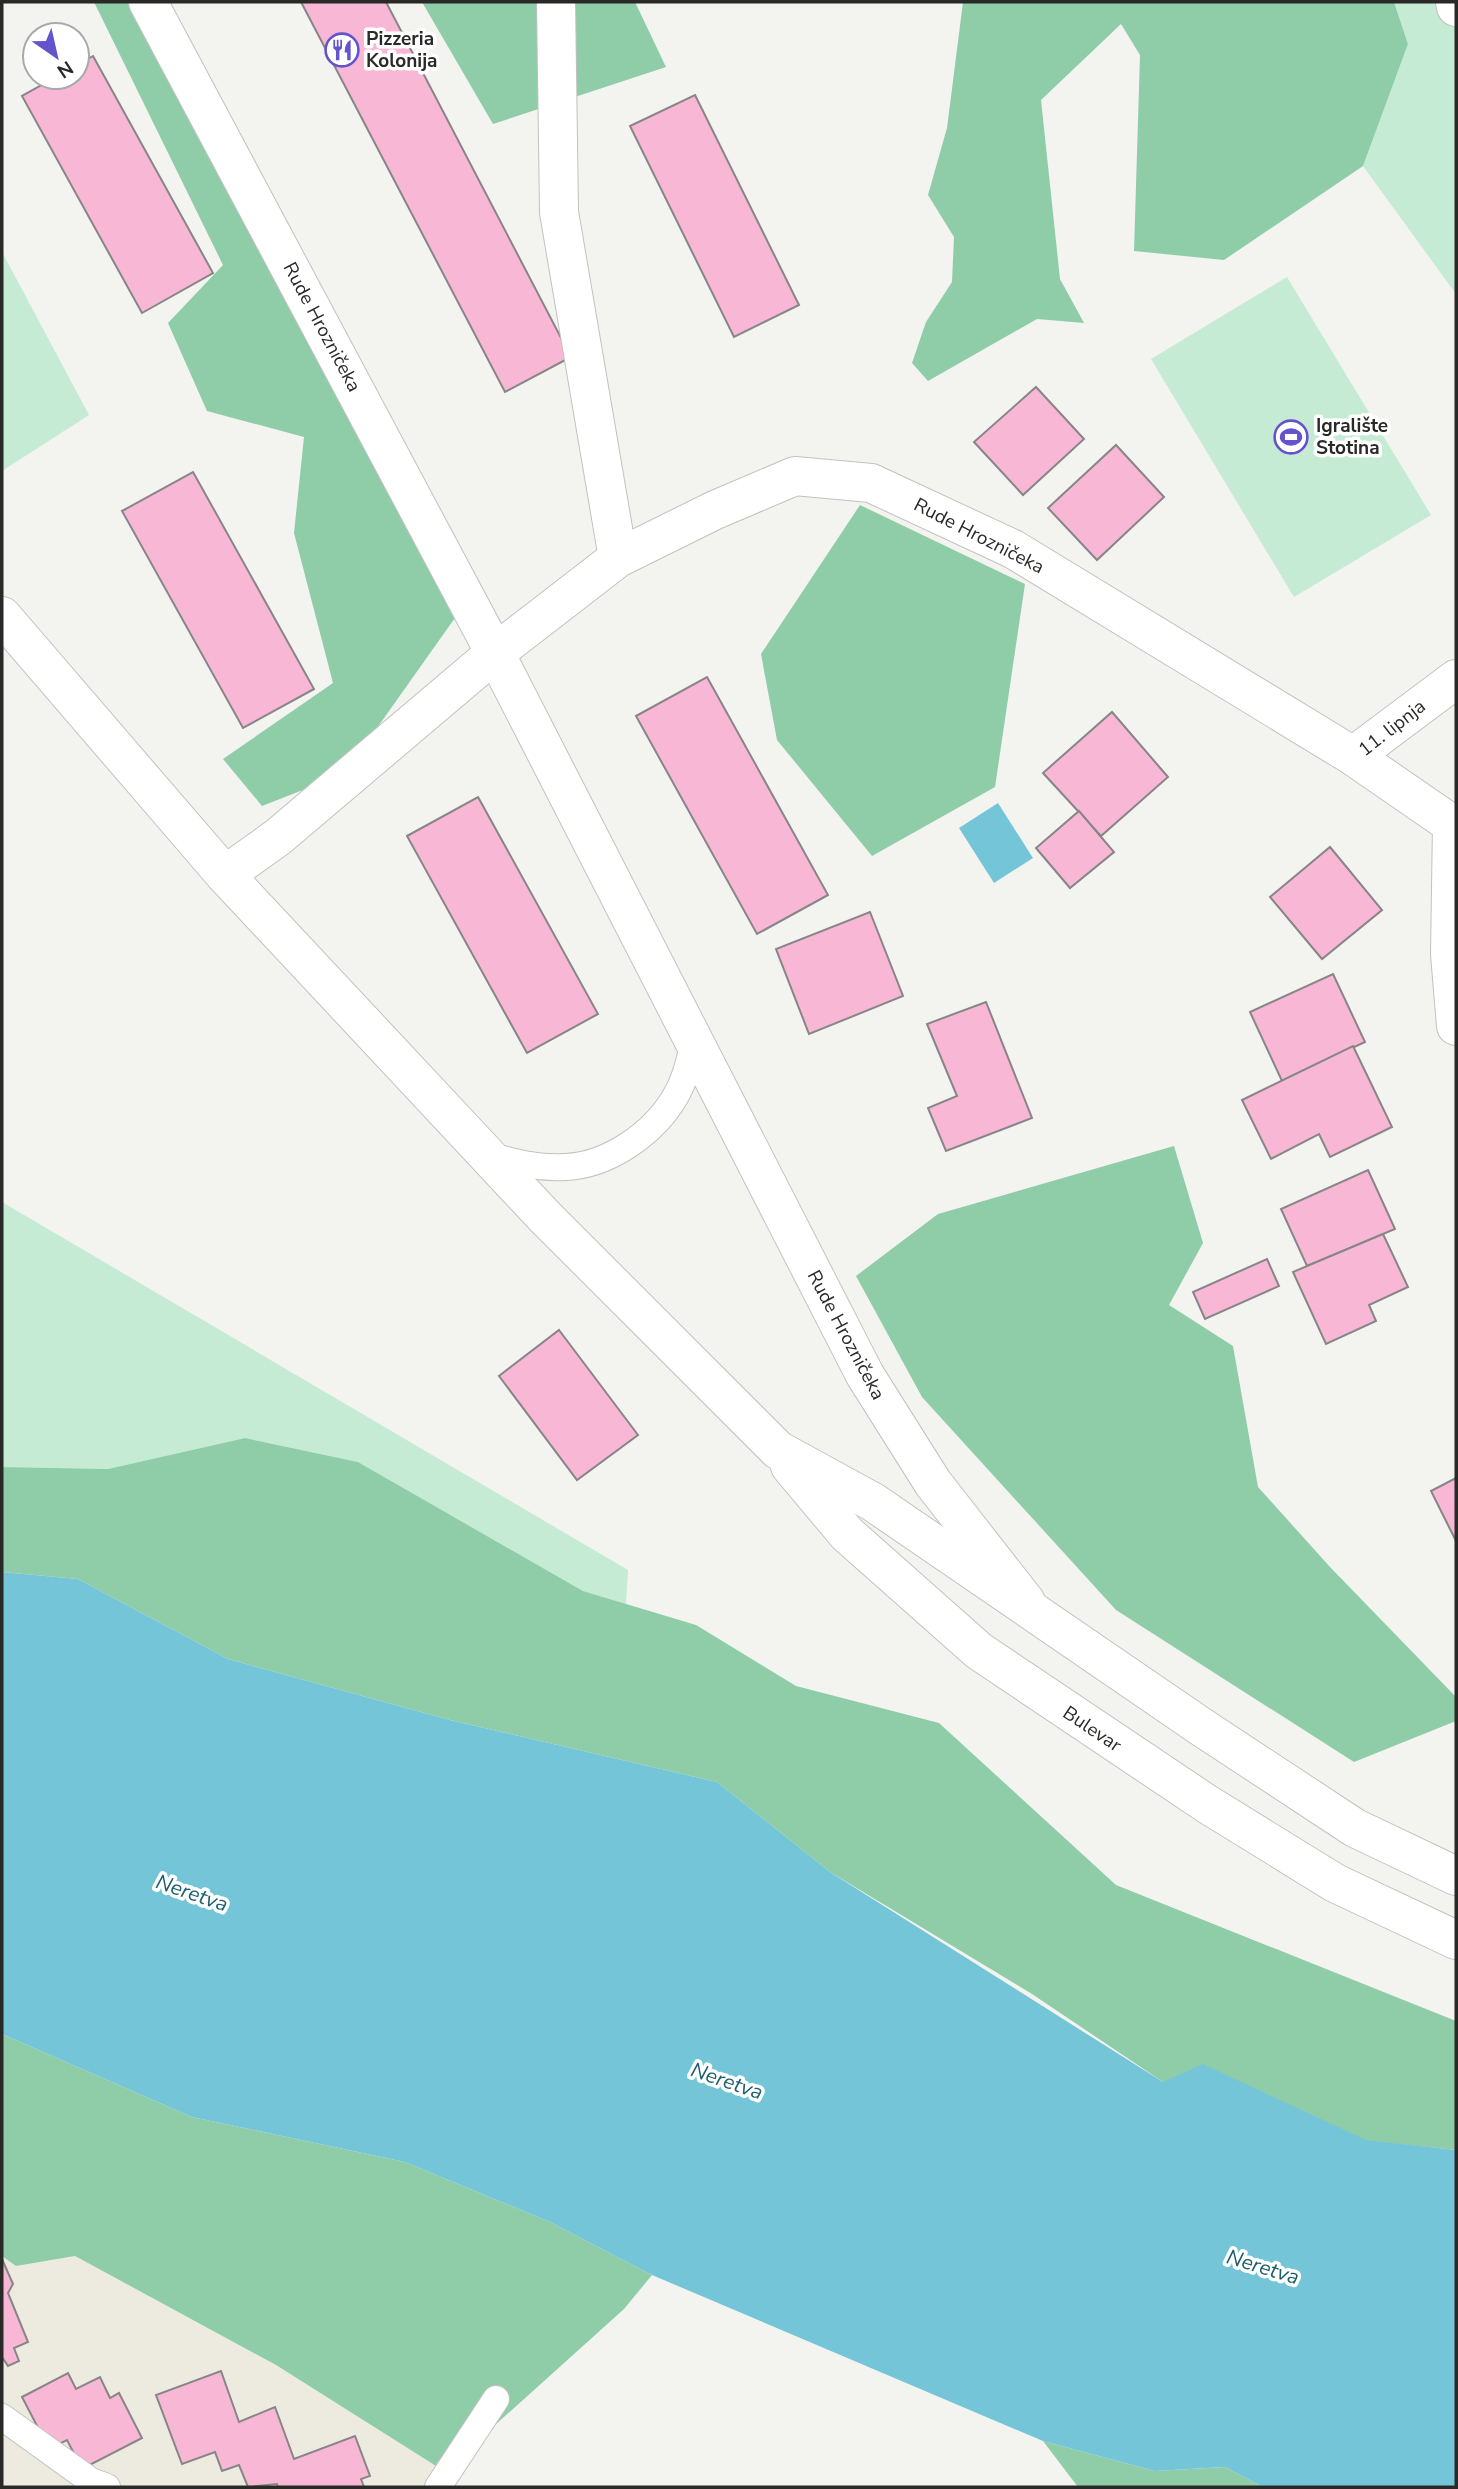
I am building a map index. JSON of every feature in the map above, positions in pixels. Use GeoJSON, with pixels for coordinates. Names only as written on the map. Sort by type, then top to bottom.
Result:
{"type":"FeatureCollection","features":[{"type":"Feature","properties":{"kind":"street","name":"Rude Hrozničeka"},"geometry":{"type":"LineString","coordinates":[[148,2],[495,653],[864,1375],[933,1483],[1031,1609]]}},
{"type":"Feature","properties":{"kind":"street"},"geometry":{"type":"LineString","coordinates":[[556,2],[559,212],[618,558]]}},
{"type":"Feature","properties":{"kind":"street"},"geometry":{"type":"LineString","coordinates":[[1455,2],[1456,7]]}},
{"type":"Feature","properties":{"kind":"street","name":"Rude Hrozničeka"},"geometry":{"type":"LineString","coordinates":[[225,875],[278,837],[495,653],[618,558],[715,510],[795,476],[871,483],[1013,549],[1353,756]]}},
{"type":"Feature","properties":{"kind":"street"},"geometry":{"type":"LineString","coordinates":[[2,616],[225,875],[486,1155],[778,1451],[873,1502],[1200,1726],[1355,1828],[1456,1876]]}},
{"type":"Feature","properties":{"kind":"street","name":"11. lipnja"},"geometry":{"type":"LineString","coordinates":[[1456,679],[1353,756],[1454,826],[1450,954],[1456,1026]]}},
{"type":"Feature","properties":{"kind":"street","name":"Bulevar"},"geometry":{"type":"LineString","coordinates":[[778,1451],[847,1534],[979,1651],[1174,1783],[1335,1883],[1456,1940]]}},
{"type":"Feature","properties":{"kind":"lane"},"geometry":{"type":"LineString","coordinates":[[486,1155],[534,1167],[569,1167],[607,1156],[636,1140],[660,1119],[677,1094],[694,1041]]}},
{"type":"Feature","properties":{"kind":"lane"},"geometry":{"type":"LineString","coordinates":[[438,2487],[496,2399]]}},
{"type":"Feature","properties":{"kind":"lane"},"geometry":{"type":"LineString","coordinates":[[2,2417],[91,2481],[107,2487]]}},
{"type":"Feature","properties":{"kind":"shaded area"},"geometry":{"type":"Polygon","coordinates":[[[2,2256],[16,2266],[75,2256],[276,2365],[444,2471],[434,2487],[2,2487],[2,2256]]]}},
{"type":"Feature","properties":{"kind":"green space"},"geometry":{"type":"Polygon","coordinates":[[[94,2],[127,2],[457,615],[377,728],[313,786],[262,806],[223,759],[333,683],[294,533],[304,437],[207,411],[168,323],[223,265],[94,2]]]}},
{"type":"Feature","properties":{"kind":"green space"},"geometry":{"type":"Polygon","coordinates":[[[422,2],[635,2],[666,67],[493,124],[422,2]]]}},
{"type":"Feature","properties":{"kind":"green space"},"geometry":{"type":"Polygon","coordinates":[[[963,2],[1394,2],[1408,44],[1363,166],[1224,260],[1134,251],[1140,55],[1121,24],[1041,100],[1060,279],[1084,323],[1037,319],[928,381],[912,363],[926,322],[952,282],[954,237],[928,195],[947,128],[963,2]]]}},
{"type":"Feature","properties":{"kind":"green space"},"geometry":{"type":"Polygon","coordinates":[[[1394,2],[1456,2],[1456,294],[1363,166],[1408,44],[1394,2]]]}},
{"type":"Feature","properties":{"kind":"green space"},"geometry":{"type":"Polygon","coordinates":[[[2,252],[89,415],[2,471],[2,252]]]}},
{"type":"Feature","properties":{"kind":"green space","name":"Igralište Stotina"},"geometry":{"type":"Polygon","coordinates":[[[1287,277],[1431,515],[1294,597],[1151,359],[1287,277]]]}},
{"type":"Feature","properties":{"kind":"green space"},"geometry":{"type":"Polygon","coordinates":[[[860,505],[1025,584],[995,787],[872,856],[777,740],[761,654],[860,505]]]}},
{"type":"Feature","properties":{"kind":"green space"},"geometry":{"type":"Polygon","coordinates":[[[1174,1146],[1203,1243],[1169,1305],[1233,1346],[1258,1487],[1330,1567],[1456,1697],[1456,1721],[1354,1762],[1116,1610],[922,1397],[856,1276],[938,1214],[1174,1146]]]}},
{"type":"Feature","properties":{"kind":"green space"},"geometry":{"type":"Polygon","coordinates":[[[2,1202],[628,1570],[626,1604],[583,1591],[358,1462],[245,1438],[108,1469],[2,1467],[2,1202]]]}},
{"type":"Feature","properties":{"kind":"green space"},"geometry":{"type":"Polygon","coordinates":[[[245,1438],[358,1462],[583,1591],[696,1625],[796,1686],[939,1723],[1116,1885],[1456,2021],[1456,2150],[1360,2140],[1163,2082],[1032,1994],[830,1872],[717,1782],[450,1720],[228,1659],[78,1579],[2,1572],[2,1467],[108,1469],[245,1438]]]}},
{"type":"Feature","properties":{"kind":"green space"},"geometry":{"type":"Polygon","coordinates":[[[2,2034],[192,2117],[405,2162],[550,2222],[652,2275],[624,2309],[444,2471],[276,2365],[75,2256],[16,2266],[2,2256],[2,2034]]]}},
{"type":"Feature","properties":{"kind":"green space"},"geometry":{"type":"Polygon","coordinates":[[[1043,2441],[1155,2471],[1225,2467],[1263,2487],[1078,2487],[1043,2441]]]}},
{"type":"Feature","properties":{"kind":"water"},"geometry":{"type":"Polygon","coordinates":[[[998,803],[1033,858],[994,883],[959,828],[998,803]]]}},
{"type":"Feature","properties":{"kind":"water","name":"Neretva"},"geometry":{"type":"Polygon","coordinates":[[[2,1572],[78,1579],[228,1659],[450,1720],[717,1782],[830,1872],[1163,2082],[1203,2064],[1366,2140],[1456,2150],[1456,2487],[1263,2487],[1225,2467],[1155,2471],[1043,2441],[652,2275],[550,2222],[405,2162],[192,2117],[2,2034],[2,1572]]]}},
{"type":"Feature","properties":{"kind":"building"},"geometry":{"type":"Polygon","coordinates":[[[301,2],[386,2],[571,357],[505,392],[301,2]]]}},
{"type":"Feature","properties":{"kind":"building"},"geometry":{"type":"Polygon","coordinates":[[[93,56],[213,273],[142,313],[22,96],[31,91],[91,91],[93,56]]]}},
{"type":"Feature","properties":{"kind":"building"},"geometry":{"type":"Polygon","coordinates":[[[695,95],[799,305],[734,337],[630,126],[695,95]]]}},
{"type":"Feature","properties":{"kind":"building"},"geometry":{"type":"Polygon","coordinates":[[[1036,387],[1084,439],[1023,495],[974,442],[1036,387]]]}},
{"type":"Feature","properties":{"kind":"building"},"geometry":{"type":"Polygon","coordinates":[[[1116,445],[1164,497],[1097,560],[1048,508],[1116,445]]]}},
{"type":"Feature","properties":{"kind":"building"},"geometry":{"type":"Polygon","coordinates":[[[193,472],[314,689],[243,728],[122,511],[193,472]]]}},
{"type":"Feature","properties":{"kind":"building"},"geometry":{"type":"Polygon","coordinates":[[[707,677],[828,895],[757,934],[636,716],[707,677]]]}},
{"type":"Feature","properties":{"kind":"building"},"geometry":{"type":"Polygon","coordinates":[[[1112,712],[1168,777],[1101,836],[1043,773],[1112,712]]]}},
{"type":"Feature","properties":{"kind":"building"},"geometry":{"type":"Polygon","coordinates":[[[478,797],[598,1014],[527,1053],[407,836],[478,797]]]}},
{"type":"Feature","properties":{"kind":"building"},"geometry":{"type":"Polygon","coordinates":[[[1079,811],[1114,852],[1070,888],[1036,848],[1079,811]]]}},
{"type":"Feature","properties":{"kind":"building"},"geometry":{"type":"Polygon","coordinates":[[[1330,847],[1382,910],[1322,959],[1270,897],[1330,847]]]}},
{"type":"Feature","properties":{"kind":"building"},"geometry":{"type":"Polygon","coordinates":[[[870,912],[903,996],[809,1034],[776,949],[870,912]]]}},
{"type":"Feature","properties":{"kind":"building"},"geometry":{"type":"Polygon","coordinates":[[[1333,974],[1365,1042],[1282,1081],[1250,1012],[1333,974]]]}},
{"type":"Feature","properties":{"kind":"building"},"geometry":{"type":"Polygon","coordinates":[[[986,1002],[1032,1118],[946,1151],[928,1108],[957,1096],[927,1024],[986,1002]]]}},
{"type":"Feature","properties":{"kind":"building"},"geometry":{"type":"Polygon","coordinates":[[[1353,1046],[1392,1127],[1330,1157],[1319,1134],[1271,1159],[1242,1100],[1353,1046]]]}},
{"type":"Feature","properties":{"kind":"building"},"geometry":{"type":"Polygon","coordinates":[[[1368,1170],[1395,1229],[1307,1266],[1281,1209],[1368,1170]]]}},
{"type":"Feature","properties":{"kind":"building"},"geometry":{"type":"Polygon","coordinates":[[[1383,1234],[1408,1287],[1369,1305],[1376,1321],[1326,1344],[1293,1272],[1383,1234]]]}},
{"type":"Feature","properties":{"kind":"building"},"geometry":{"type":"Polygon","coordinates":[[[1267,1259],[1279,1286],[1205,1319],[1193,1292],[1267,1259]]]}},
{"type":"Feature","properties":{"kind":"building"},"geometry":{"type":"Polygon","coordinates":[[[559,1330],[638,1435],[577,1480],[499,1376],[559,1330]]]}},
{"type":"Feature","properties":{"kind":"building"},"geometry":{"type":"Polygon","coordinates":[[[1456,1478],[1456,1541],[1431,1491],[1456,1478]]]}},
{"type":"Feature","properties":{"kind":"building"},"geometry":{"type":"Polygon","coordinates":[[[2,2259],[13,2284],[8,2293],[28,2342],[14,2348],[19,2361],[8,2366],[2,2357],[2,2259]]]}},
{"type":"Feature","properties":{"kind":"building"},"geometry":{"type":"Polygon","coordinates":[[[221,2371],[239,2422],[275,2407],[294,2459],[355,2436],[370,2476],[361,2479],[364,2487],[278,2487],[277,2484],[248,2487],[239,2465],[222,2471],[215,2452],[182,2464],[156,2395],[221,2371]]]}},
{"type":"Feature","properties":{"kind":"building"},"geometry":{"type":"Polygon","coordinates":[[[68,2373],[76,2389],[100,2377],[110,2398],[119,2393],[142,2438],[82,2469],[67,2440],[49,2449],[22,2397],[68,2373]]]}},
{"type":"Feature","properties":{"kind":"place","name":"Pizzeria Kolonija"},"geometry":{"type":"Point","coordinates":[342,50]}},
{"type":"Feature","properties":{"kind":"place","name":"Igralište Stotina"},"geometry":{"type":"Point","coordinates":[1291,437]}}]}
